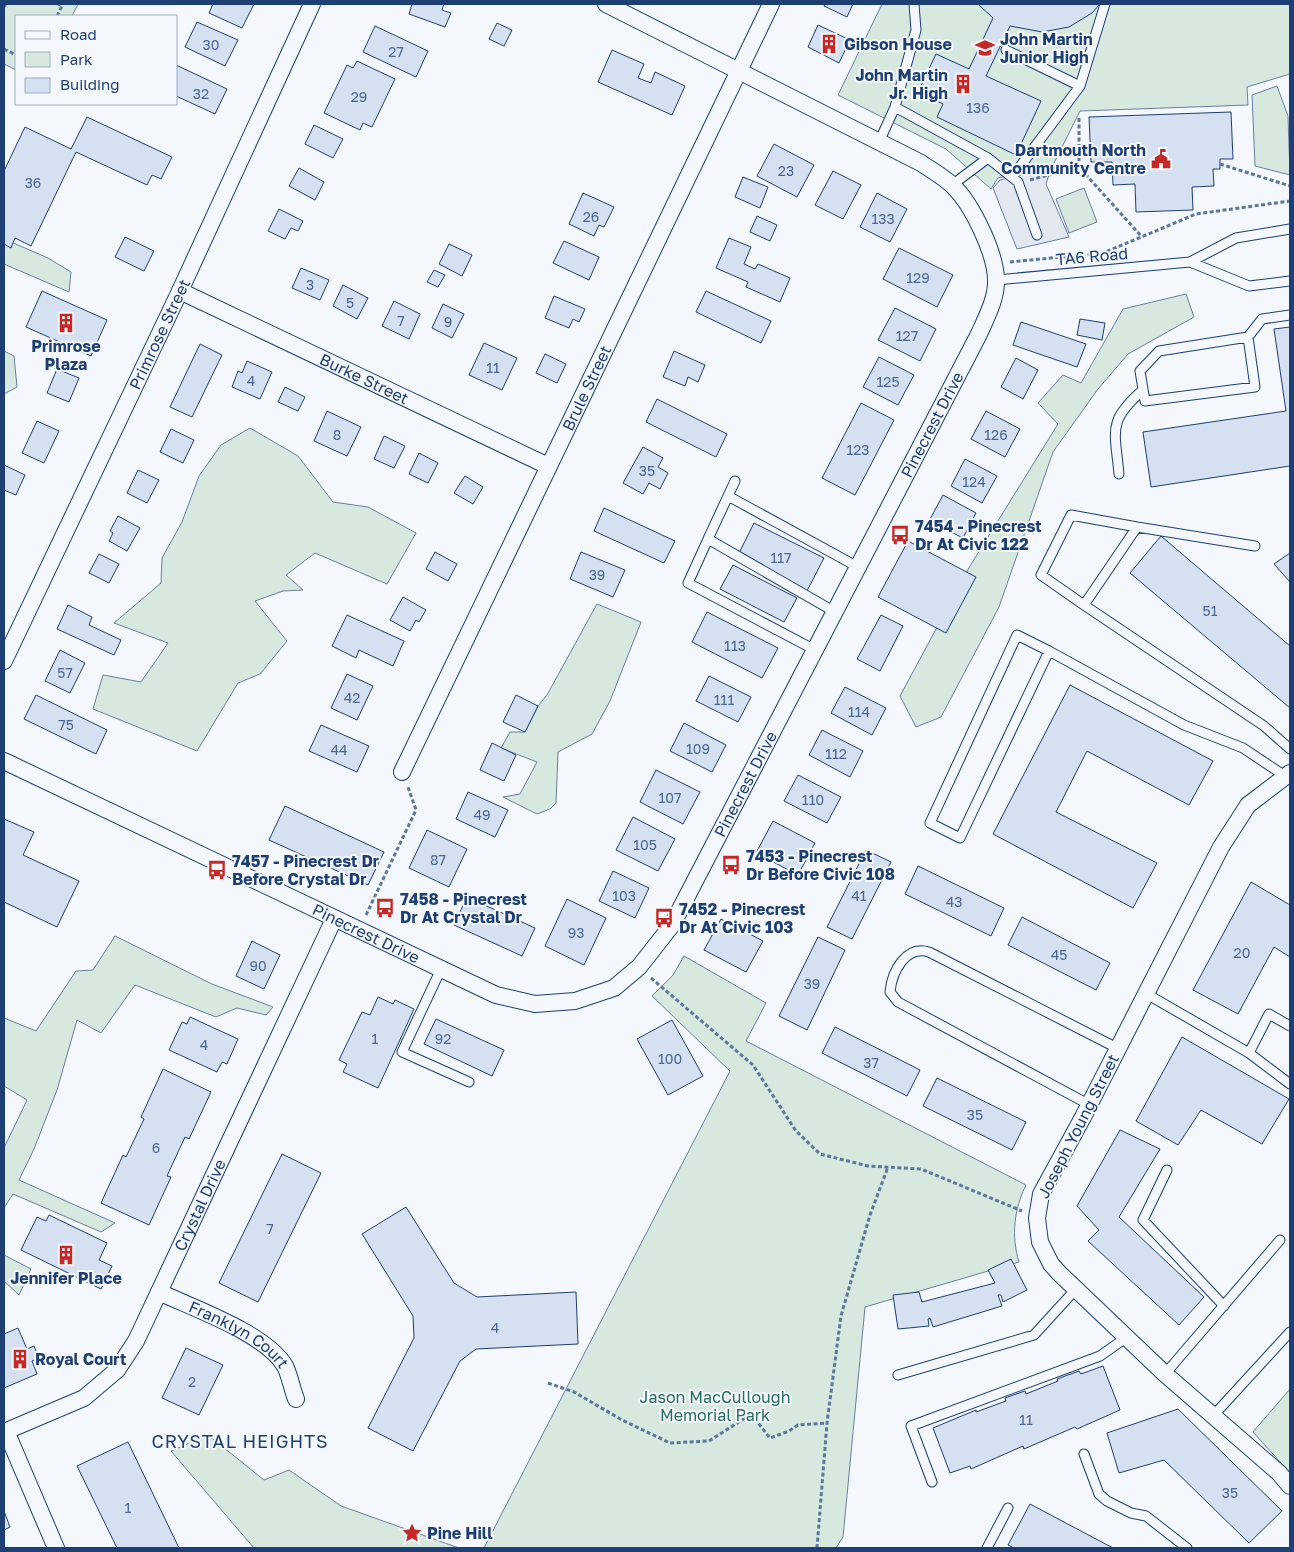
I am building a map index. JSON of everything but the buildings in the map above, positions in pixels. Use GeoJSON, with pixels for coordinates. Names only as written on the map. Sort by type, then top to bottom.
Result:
{"type":"FeatureCollection","features":[{"type":"Feature","properties":{"kind":"street","name":"Primrose Street"},"geometry":{"type":"LineString","coordinates":[[4,661],[180,291],[312,4]]}},
{"type":"Feature","properties":{"kind":"street"},"geometry":{"type":"LineString","coordinates":[[606,4],[921,163],[952,185],[974,216],[995,272]]}},
{"type":"Feature","properties":{"kind":"street","name":"Brule Street"},"geometry":{"type":"LineString","coordinates":[[402,772],[771,4]]}},
{"type":"Feature","properties":{"kind":"street","name":"Pinecrest Drive"},"geometry":{"type":"LineString","coordinates":[[4,761],[441,970],[496,994],[535,1004],[575,1001],[614,988],[639,968],[672,925],[979,334],[993,300],[995,272]]}},
{"type":"Feature","properties":{"kind":"street","name":"Burke Street"},"geometry":{"type":"LineString","coordinates":[[180,291],[548,466]]}},
{"type":"Feature","properties":{"kind":"street","name":"Joseph Young Street"},"geometry":{"type":"LineString","coordinates":[[1288,774],[1248,805],[1221,847],[1041,1194],[1037,1218],[1040,1242],[1051,1264],[1165,1374],[1279,1473],[1290,1486]]}},
{"type":"Feature","properties":{"kind":"street","name":"Crystal Drive"},"geometry":{"type":"LineString","coordinates":[[5,1431],[84,1398],[117,1370],[136,1341],[334,919]]}},
{"type":"Feature","properties":{"kind":"street","name":"Franklyn Court"},"geometry":{"type":"LineString","coordinates":[[159,1292],[252,1335],[273,1351],[286,1367],[296,1400]]}},
{"type":"Feature","properties":{"kind":"street"},"geometry":{"type":"LineString","coordinates":[[5,1431],[56,1548]]}},
{"type":"Feature","properties":{"kind":"lane"},"geometry":{"type":"LineString","coordinates":[[879,142],[896,107],[916,30],[914,4]]}},
{"type":"Feature","properties":{"kind":"lane"},"geometry":{"type":"LineString","coordinates":[[1016,179],[1080,86],[1105,4]]}},
{"type":"Feature","properties":{"kind":"lane"},"geometry":{"type":"LineString","coordinates":[[1006,50],[1080,86]]}},
{"type":"Feature","properties":{"kind":"lane"},"geometry":{"type":"LineString","coordinates":[[896,107],[988,158],[1016,179],[1037,235]]}},
{"type":"Feature","properties":{"kind":"lane"},"geometry":{"type":"LineString","coordinates":[[952,185],[988,158]]}},
{"type":"Feature","properties":{"kind":"lane","name":"TA6 Road"},"geometry":{"type":"LineString","coordinates":[[995,272],[1190,262],[1236,238],[1290,229]]}},
{"type":"Feature","properties":{"kind":"lane","name":"TA6 Road"},"geometry":{"type":"LineString","coordinates":[[1190,262],[1249,286],[1290,281]]}},
{"type":"Feature","properties":{"kind":"lane"},"geometry":{"type":"LineString","coordinates":[[1248,337],[1255,387],[1145,401],[1140,371],[1159,351],[1248,337],[1262,319],[1290,316]]}},
{"type":"Feature","properties":{"kind":"lane"},"geometry":{"type":"LineString","coordinates":[[1119,474],[1115,424],[1127,404],[1143,390]]}},
{"type":"Feature","properties":{"kind":"lane"},"geometry":{"type":"LineString","coordinates":[[735,482],[688,583],[815,650]]}},
{"type":"Feature","properties":{"kind":"lane"},"geometry":{"type":"LineString","coordinates":[[728,496],[858,567]]}},
{"type":"Feature","properties":{"kind":"lane"},"geometry":{"type":"LineString","coordinates":[[1255,546],[1071,515],[1041,575],[1264,726],[1290,750]]}},
{"type":"Feature","properties":{"kind":"lane"},"geometry":{"type":"LineString","coordinates":[[1084,604],[1137,526]]}},
{"type":"Feature","properties":{"kind":"lane"},"geometry":{"type":"LineString","coordinates":[[708,539],[834,612]]}},
{"type":"Feature","properties":{"kind":"lane"},"geometry":{"type":"LineString","coordinates":[[1049,651],[960,838],[930,823],[1017,634],[1049,651],[1184,725],[1243,748],[1288,774]]}},
{"type":"Feature","properties":{"kind":"lane"},"geometry":{"type":"LineString","coordinates":[[1088,1104],[898,1002],[890,992],[895,974],[908,953],[914,950],[929,952],[1118,1048]]}},
{"type":"Feature","properties":{"kind":"lane"},"geometry":{"type":"LineString","coordinates":[[441,970],[402,1052],[469,1082]]}},
{"type":"Feature","properties":{"kind":"lane"},"geometry":{"type":"LineString","coordinates":[[1144,993],[1249,1053],[1290,1084]]}},
{"type":"Feature","properties":{"kind":"lane"},"geometry":{"type":"LineString","coordinates":[[1249,1053],[1269,1014],[1290,1026]]}},
{"type":"Feature","properties":{"kind":"lane"},"geometry":{"type":"LineString","coordinates":[[1167,1170],[1143,1220],[1224,1306]]}},
{"type":"Feature","properties":{"kind":"lane"},"geometry":{"type":"LineString","coordinates":[[1165,1374],[1280,1240]]}},
{"type":"Feature","properties":{"kind":"lane"},"geometry":{"type":"LineString","coordinates":[[898,1375],[1034,1335],[1076,1289]]}},
{"type":"Feature","properties":{"kind":"lane"},"geometry":{"type":"LineString","coordinates":[[1214,1416],[1290,1332]]}},
{"type":"Feature","properties":{"kind":"lane"},"geometry":{"type":"LineString","coordinates":[[932,1482],[911,1426],[1100,1356],[1127,1337]]}},
{"type":"Feature","properties":{"kind":"lane"},"geometry":{"type":"LineString","coordinates":[[1084,1454],[1100,1494],[1108,1501],[1131,1513],[1146,1516],[1187,1548]]}},
{"type":"Feature","properties":{"kind":"lane"},"geometry":{"type":"LineString","coordinates":[[987,1548],[1008,1508]]}},
{"type":"Feature","properties":{"kind":"path"},"geometry":{"type":"LineString","coordinates":[[4,8],[6,4]]}},
{"type":"Feature","properties":{"kind":"path"},"geometry":{"type":"LineString","coordinates":[[58,4],[62,6],[58,15]]}},
{"type":"Feature","properties":{"kind":"path"},"geometry":{"type":"LineString","coordinates":[[1080,118],[1079,167],[1142,237]]}},
{"type":"Feature","properties":{"kind":"path"},"geometry":{"type":"LineString","coordinates":[[1220,164],[1290,186]]}},
{"type":"Feature","properties":{"kind":"path"},"geometry":{"type":"LineString","coordinates":[[1016,179],[1079,167],[1112,166]]}},
{"type":"Feature","properties":{"kind":"path"},"geometry":{"type":"LineString","coordinates":[[995,272],[1103,253],[1196,214],[1290,201]]}},
{"type":"Feature","properties":{"kind":"path"},"geometry":{"type":"LineString","coordinates":[[367,914],[416,810],[402,772]]}},
{"type":"Feature","properties":{"kind":"path"},"geometry":{"type":"LineString","coordinates":[[639,968],[753,1065],[796,1132],[820,1154],[868,1166],[921,1169],[1023,1211],[1041,1194]]}},
{"type":"Feature","properties":{"kind":"path"},"geometry":{"type":"LineString","coordinates":[[817,1548],[827,1422],[841,1316],[870,1214],[888,1167]]}},
{"type":"Feature","properties":{"kind":"path"},"geometry":{"type":"LineString","coordinates":[[548,1383],[574,1392],[622,1420],[670,1443],[709,1441],[745,1418],[755,1419],[770,1438],[789,1431],[798,1424],[827,1422]]}},
{"type":"Feature","properties":{"kind":"green space"},"geometry":{"type":"Polygon","coordinates":[[[4,4],[78,4],[72,15],[15,15],[15,70],[4,64],[4,4]]]}},
{"type":"Feature","properties":{"kind":"green space"},"geometry":{"type":"Polygon","coordinates":[[[882,4],[1290,4],[1290,74],[1247,87],[1248,105],[1080,111],[1053,165],[998,178],[991,189],[946,149],[838,95],[882,4]]]}},
{"type":"Feature","properties":{"kind":"green space"},"geometry":{"type":"Polygon","coordinates":[[[1277,86],[1288,116],[1290,175],[1255,166],[1252,95],[1277,86]]]}},
{"type":"Feature","properties":{"kind":"green space"},"geometry":{"type":"Polygon","coordinates":[[[1084,188],[1097,222],[1069,233],[1056,199],[1084,188]]]}},
{"type":"Feature","properties":{"kind":"green space"},"geometry":{"type":"Polygon","coordinates":[[[4,239],[48,258],[71,272],[69,292],[4,264],[4,239]]]}},
{"type":"Feature","properties":{"kind":"green space"},"geometry":{"type":"Polygon","coordinates":[[[1186,294],[1194,317],[1128,354],[1098,389],[1053,452],[999,607],[941,717],[916,727],[900,696],[970,566],[1058,424],[1038,403],[1063,375],[1081,383],[1123,309],[1186,294]]]}},
{"type":"Feature","properties":{"kind":"green space"},"geometry":{"type":"Polygon","coordinates":[[[4,351],[14,356],[17,387],[4,394],[4,351]]]}},
{"type":"Feature","properties":{"kind":"green space"},"geometry":{"type":"Polygon","coordinates":[[[250,428],[298,456],[333,502],[368,507],[416,533],[387,584],[315,553],[286,575],[303,590],[283,591],[255,601],[287,641],[260,674],[238,683],[197,751],[93,709],[103,675],[141,682],[168,643],[114,623],[161,583],[162,558],[182,522],[199,476],[221,445],[250,428]]]}},
{"type":"Feature","properties":{"kind":"green space"},"geometry":{"type":"Polygon","coordinates":[[[597,604],[641,622],[610,701],[592,734],[558,752],[556,803],[550,809],[537,814],[503,797],[520,794],[537,762],[501,748],[510,732],[525,732],[597,604]]]}},
{"type":"Feature","properties":{"kind":"green space"},"geometry":{"type":"Polygon","coordinates":[[[115,936],[212,984],[273,1007],[266,1015],[237,1008],[216,1017],[135,985],[101,1033],[77,1020],[57,1090],[34,1149],[19,1180],[115,1223],[101,1232],[13,1194],[4,1208],[4,1148],[27,1100],[4,1086],[4,1018],[36,1031],[76,971],[93,970],[115,936]]]}},
{"type":"Feature","properties":{"kind":"green space","name":"Jason MacCullough Memorial Park"},"geometry":{"type":"Polygon","coordinates":[[[684,956],[766,1003],[746,1041],[1026,1185],[1016,1213],[1015,1223],[1015,1242],[1019,1262],[865,1307],[843,1537],[836,1548],[484,1548],[730,1071],[652,996],[673,975],[684,956]]]}},
{"type":"Feature","properties":{"kind":"green space"},"geometry":{"type":"Polygon","coordinates":[[[4,1255],[31,1269],[19,1295],[4,1281],[4,1255]]]}},
{"type":"Feature","properties":{"kind":"green space"},"geometry":{"type":"Polygon","coordinates":[[[1290,1389],[1290,1473],[1253,1432],[1290,1389]]]}},
{"type":"Feature","properties":{"kind":"green space"},"geometry":{"type":"Polygon","coordinates":[[[208,1435],[264,1480],[289,1470],[341,1506],[459,1548],[254,1548],[171,1451],[208,1435]]]}},
{"type":"Feature","properties":{"kind":"shaded area"},"geometry":{"type":"Polygon","coordinates":[[[1051,168],[1046,184],[1069,237],[1017,249],[993,188],[1000,180],[1051,168]]]}},
{"type":"Feature","properties":{"kind":"place","name":"Gibson House"},"geometry":{"type":"Point","coordinates":[829,44]}},
{"type":"Feature","properties":{"kind":"place","name":"John Martin Junior High"},"geometry":{"type":"Point","coordinates":[985,48]}},
{"type":"Feature","properties":{"kind":"place","name":"John Martin Jr. High"},"geometry":{"type":"Point","coordinates":[963,84]}},
{"type":"Feature","properties":{"kind":"place","name":"Dartmouth North Community Centre"},"geometry":{"type":"Point","coordinates":[1161,159]}},
{"type":"Feature","properties":{"kind":"place","name":"Primrose Plaza"},"geometry":{"type":"Point","coordinates":[66,323]}},
{"type":"Feature","properties":{"kind":"place","name":"7454 - Pinecrest Dr At Civic 122"},"geometry":{"type":"Point","coordinates":[900,535]}},
{"type":"Feature","properties":{"kind":"place","name":"7453 - Pinecrest Dr Before Civic 108"},"geometry":{"type":"Point","coordinates":[731,865]}},
{"type":"Feature","properties":{"kind":"place","name":"7457 - Pinecrest Dr Before Crystal Dr"},"geometry":{"type":"Point","coordinates":[217,870]}},
{"type":"Feature","properties":{"kind":"place","name":"7458 - Pinecrest Dr At Crystal Dr"},"geometry":{"type":"Point","coordinates":[385,908]}},
{"type":"Feature","properties":{"kind":"place","name":"7452 - Pinecrest Dr At Civic 103"},"geometry":{"type":"Point","coordinates":[664,918]}},
{"type":"Feature","properties":{"kind":"place","name":"Jennifer Place"},"geometry":{"type":"Point","coordinates":[66,1255]}},
{"type":"Feature","properties":{"kind":"place","name":"Royal Court"},"geometry":{"type":"Point","coordinates":[20,1359]}},
{"type":"Feature","properties":{"kind":"place","name":"Pine Hill"},"geometry":{"type":"Point","coordinates":[412,1533]}},
{"type":"Feature","properties":{"kind":"district","name":"CRYSTAL HEIGHTS"},"geometry":{"type":"Point","coordinates":[240,1441]}}]}
